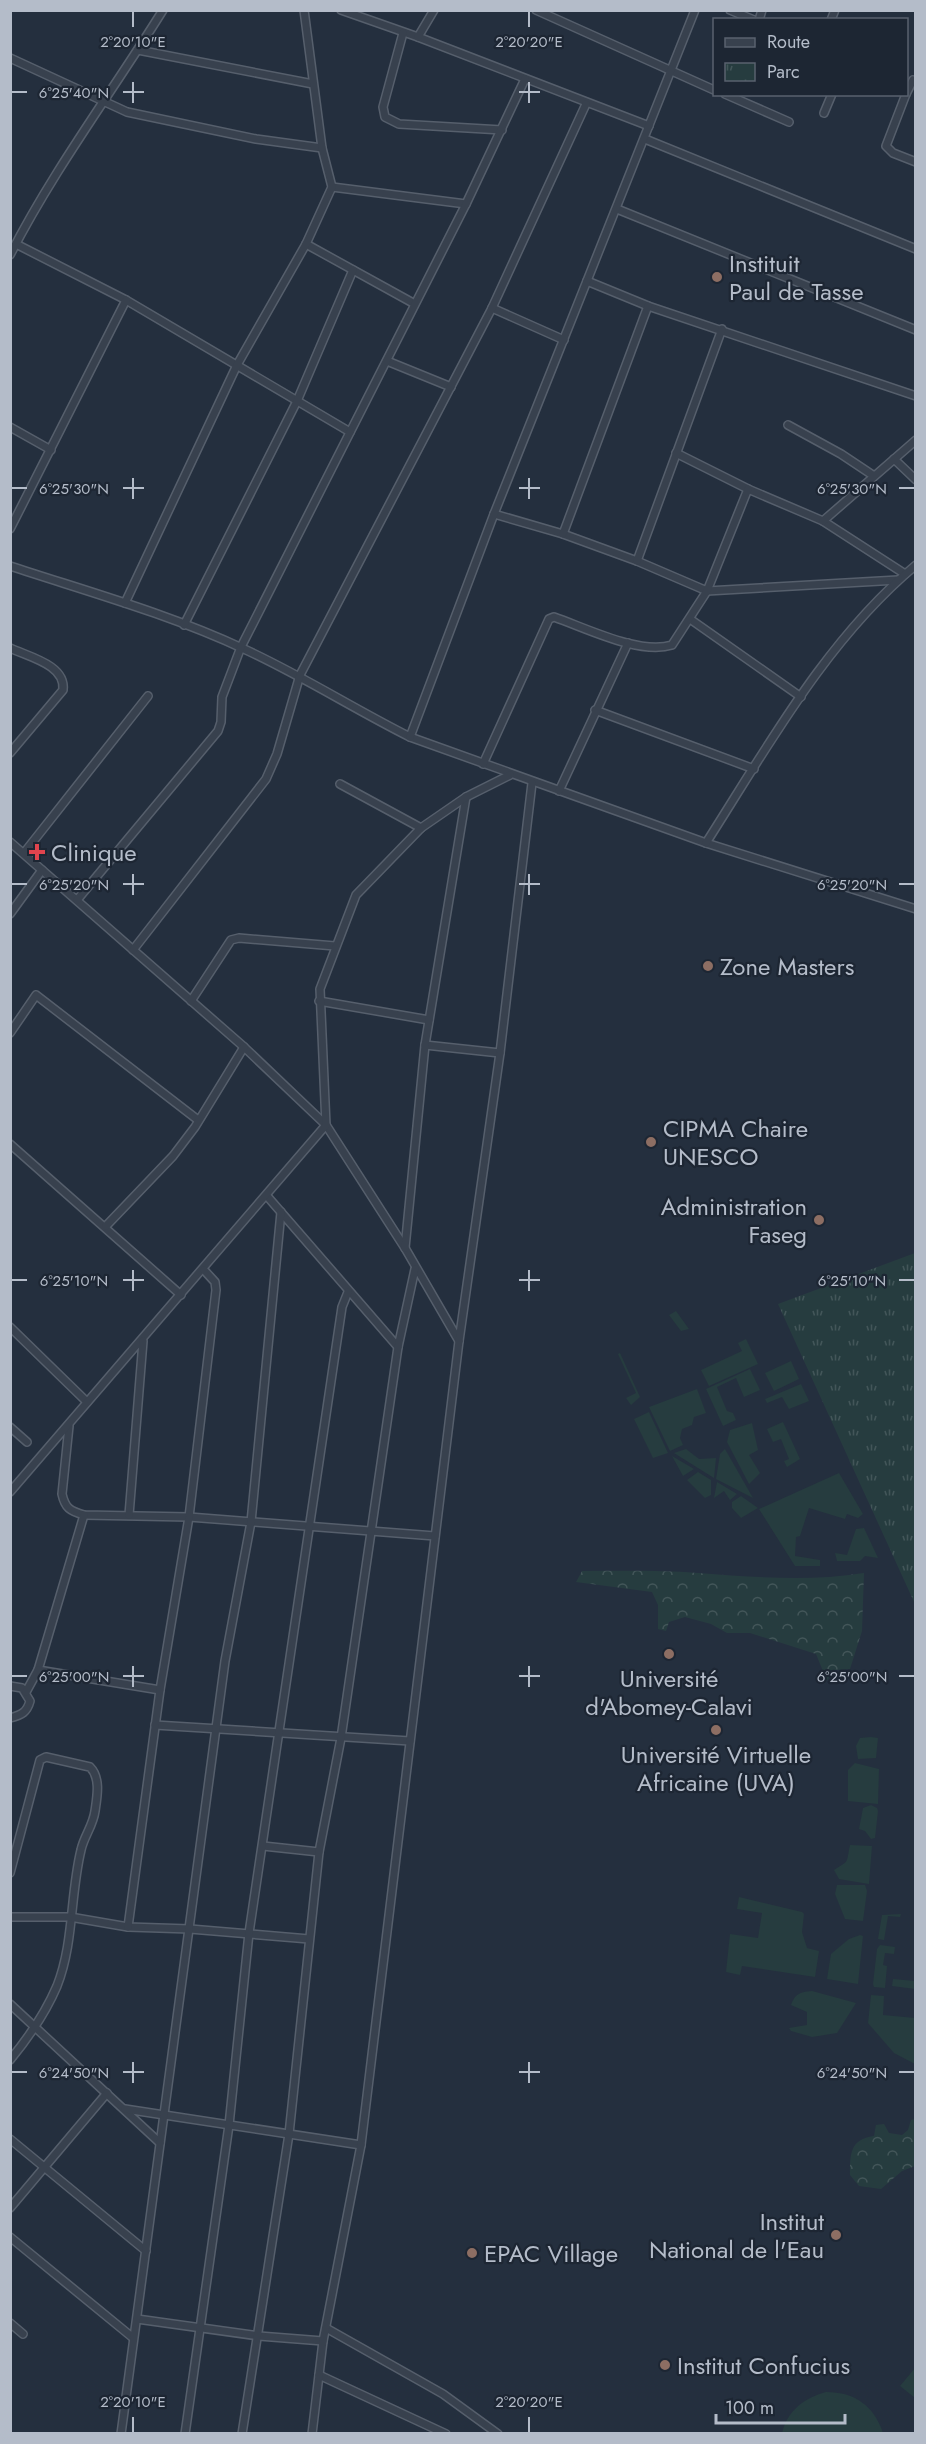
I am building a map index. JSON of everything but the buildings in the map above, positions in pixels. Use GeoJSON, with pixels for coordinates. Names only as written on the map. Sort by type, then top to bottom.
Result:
{"type":"FeatureCollection","features":[{"type":"Feature","properties":{"kind":"street"},"geometry":{"type":"LineString","coordinates":[[10,255],[58,168],[106,102],[163,10]]}},
{"type":"Feature","properties":{"kind":"street"},"geometry":{"type":"LineString","coordinates":[[125,603],[237,365],[306,244],[332,187],[322,148],[304,10]]}},
{"type":"Feature","properties":{"kind":"street"},"geometry":{"type":"LineString","coordinates":[[341,10],[418,37],[586,104],[649,126]]}},
{"type":"Feature","properties":{"kind":"street"},"geometry":{"type":"LineString","coordinates":[[418,37],[434,10]]}},
{"type":"Feature","properties":{"kind":"street"},"geometry":{"type":"LineString","coordinates":[[536,10],[713,90]]}},
{"type":"Feature","properties":{"kind":"street"},"geometry":{"type":"LineString","coordinates":[[410,737],[494,514],[695,10]]}},
{"type":"Feature","properties":{"kind":"street"},"geometry":{"type":"LineString","coordinates":[[730,10],[749,18]]}},
{"type":"Feature","properties":{"kind":"street"},"geometry":{"type":"LineString","coordinates":[[403,33],[383,107],[385,117],[399,124],[502,130]]}},
{"type":"Feature","properties":{"kind":"street"},"geometry":{"type":"LineString","coordinates":[[138,50],[313,84]]}},
{"type":"Feature","properties":{"kind":"street"},"geometry":{"type":"LineString","coordinates":[[10,58],[127,112],[256,139],[322,148]]}},
{"type":"Feature","properties":{"kind":"street"},"geometry":{"type":"LineString","coordinates":[[76,900],[218,730],[221,722],[222,697],[241,647],[387,361],[413,303],[466,204],[525,79]]}},
{"type":"Feature","properties":{"kind":"street"},"geometry":{"type":"LineString","coordinates":[[730,96],[789,122]]}},
{"type":"Feature","properties":{"kind":"street"},"geometry":{"type":"LineString","coordinates":[[824,113],[831,96]]}},
{"type":"Feature","properties":{"kind":"street"},"geometry":{"type":"LineString","coordinates":[[905,96],[886,146],[892,153],[915,162]]}},
{"type":"Feature","properties":{"kind":"street"},"geometry":{"type":"LineString","coordinates":[[133,950],[266,779],[277,754],[300,675],[492,308],[586,104]]}},
{"type":"Feature","properties":{"kind":"street"},"geometry":{"type":"LineString","coordinates":[[645,139],[915,249]]}},
{"type":"Feature","properties":{"kind":"street"},"geometry":{"type":"LineString","coordinates":[[332,187],[466,204]]}},
{"type":"Feature","properties":{"kind":"street"},"geometry":{"type":"LineString","coordinates":[[617,209],[915,330]]}},
{"type":"Feature","properties":{"kind":"street"},"geometry":{"type":"LineString","coordinates":[[16,244],[126,300],[350,432]]}},
{"type":"Feature","properties":{"kind":"street"},"geometry":{"type":"LineString","coordinates":[[306,244],[413,303]]}},
{"type":"Feature","properties":{"kind":"street"},"geometry":{"type":"LineString","coordinates":[[184,625],[297,401],[354,270]]}},
{"type":"Feature","properties":{"kind":"street"},"geometry":{"type":"LineString","coordinates":[[587,281],[648,306],[722,329],[915,396]]}},
{"type":"Feature","properties":{"kind":"street"},"geometry":{"type":"LineString","coordinates":[[10,529],[126,300]]}},
{"type":"Feature","properties":{"kind":"street"},"geometry":{"type":"LineString","coordinates":[[563,534],[648,306]]}},
{"type":"Feature","properties":{"kind":"street"},"geometry":{"type":"LineString","coordinates":[[492,308],[564,340]]}},
{"type":"Feature","properties":{"kind":"street"},"geometry":{"type":"LineString","coordinates":[[637,561],[722,329]]}},
{"type":"Feature","properties":{"kind":"street"},"geometry":{"type":"LineString","coordinates":[[387,361],[451,387]]}},
{"type":"Feature","properties":{"kind":"street"},"geometry":{"type":"LineString","coordinates":[[788,425],[841,453],[874,476]]}},
{"type":"Feature","properties":{"kind":"street"},"geometry":{"type":"LineString","coordinates":[[10,427],[51,450]]}},
{"type":"Feature","properties":{"kind":"street"},"geometry":{"type":"LineString","coordinates":[[823,521],[915,440]]}},
{"type":"Feature","properties":{"kind":"street"},"geometry":{"type":"LineString","coordinates":[[676,453],[748,489],[823,521],[905,574]]}},
{"type":"Feature","properties":{"kind":"street"},"geometry":{"type":"LineString","coordinates":[[894,459],[915,480]]}},
{"type":"Feature","properties":{"kind":"street"},"geometry":{"type":"LineString","coordinates":[[483,764],[549,619],[554,617],[628,643],[660,649],[672,645],[707,591],[748,489]]}},
{"type":"Feature","properties":{"kind":"street"},"geometry":{"type":"LineString","coordinates":[[494,514],[563,534],[637,561],[707,591],[898,580]]}},
{"type":"Feature","properties":{"kind":"street"},"geometry":{"type":"LineString","coordinates":[[706,843],[753,769],[839,646],[898,580],[915,565]]}},
{"type":"Feature","properties":{"kind":"street"},"geometry":{"type":"LineString","coordinates":[[10,566],[125,603],[241,647],[300,675],[365,714],[410,737],[510,775],[706,843],[915,909]]}},
{"type":"Feature","properties":{"kind":"street"},"geometry":{"type":"LineString","coordinates":[[690,619],[801,698]]}},
{"type":"Feature","properties":{"kind":"street"},"geometry":{"type":"LineString","coordinates":[[559,791],[628,643]]}},
{"type":"Feature","properties":{"kind":"street"},"geometry":{"type":"LineString","coordinates":[[10,648],[58,671],[64,683],[63,690],[10,753]]}},
{"type":"Feature","properties":{"kind":"street"},"geometry":{"type":"LineString","coordinates":[[24,853],[148,696]]}},
{"type":"Feature","properties":{"kind":"street"},"geometry":{"type":"LineString","coordinates":[[595,710],[753,769]]}},
{"type":"Feature","properties":{"kind":"street"},"geometry":{"type":"LineString","coordinates":[[10,1492],[144,1340],[326,1125],[319,1001],[323,976],[361,888],[420,828],[466,797],[510,775]]}},
{"type":"Feature","properties":{"kind":"street"},"geometry":{"type":"LineString","coordinates":[[312,2433],[323,2341],[361,2145],[459,1341],[500,1053],[532,783]]}},
{"type":"Feature","properties":{"kind":"street"},"geometry":{"type":"LineString","coordinates":[[339,784],[420,828]]}},
{"type":"Feature","properties":{"kind":"street"},"geometry":{"type":"LineString","coordinates":[[405,1248],[425,1045],[466,797]]}},
{"type":"Feature","properties":{"kind":"street"},"geometry":{"type":"LineString","coordinates":[[10,842],[244,1047],[326,1125],[405,1248],[415,1269],[459,1341]]}},
{"type":"Feature","properties":{"kind":"street"},"geometry":{"type":"LineString","coordinates":[[10,914],[42,870]]}},
{"type":"Feature","properties":{"kind":"street"},"geometry":{"type":"LineString","coordinates":[[191,1001],[231,940],[239,938],[335,946]]}},
{"type":"Feature","properties":{"kind":"street"},"geometry":{"type":"LineString","coordinates":[[10,1034],[36,995],[198,1120]]}},
{"type":"Feature","properties":{"kind":"street"},"geometry":{"type":"LineString","coordinates":[[319,1001],[429,1020]]}},
{"type":"Feature","properties":{"kind":"street"},"geometry":{"type":"LineString","coordinates":[[425,1045],[500,1053]]}},
{"type":"Feature","properties":{"kind":"street"},"geometry":{"type":"LineString","coordinates":[[106,1226],[173,1156],[244,1047]]}},
{"type":"Feature","properties":{"kind":"street"},"geometry":{"type":"LineString","coordinates":[[10,1144],[106,1226],[181,1295]]}},
{"type":"Feature","properties":{"kind":"street"},"geometry":{"type":"LineString","coordinates":[[267,1196],[398,1347]]}},
{"type":"Feature","properties":{"kind":"street"},"geometry":{"type":"LineString","coordinates":[[121,2433],[132,2337],[137,2319],[225,1661],[251,1522],[281,1212]]}},
{"type":"Feature","properties":{"kind":"street"},"geometry":{"type":"LineString","coordinates":[[242,2433],[289,2134],[319,1852],[341,1738],[398,1347],[415,1269]]}},
{"type":"Feature","properties":{"kind":"street"},"geometry":{"type":"LineString","coordinates":[[128,1926],[160,1690],[189,1517],[216,1290],[215,1282],[204,1270]]}},
{"type":"Feature","properties":{"kind":"street"},"geometry":{"type":"LineString","coordinates":[[185,2433],[198,2326],[229,2125],[249,1933],[312,1525],[342,1307],[348,1292]]}},
{"type":"Feature","properties":{"kind":"street"},"geometry":{"type":"LineString","coordinates":[[10,1327],[87,1402]]}},
{"type":"Feature","properties":{"kind":"street"},"geometry":{"type":"LineString","coordinates":[[129,1515],[144,1340]]}},
{"type":"Feature","properties":{"kind":"street"},"geometry":{"type":"LineString","coordinates":[[69,1426],[62,1494],[64,1504],[70,1511],[84,1515],[189,1517],[435,1536]]}},
{"type":"Feature","properties":{"kind":"street"},"geometry":{"type":"LineString","coordinates":[[10,1427],[27,1442]]}},
{"type":"Feature","properties":{"kind":"street"},"geometry":{"type":"LineString","coordinates":[[26,1692],[38,1670],[84,1515]]}},
{"type":"Feature","properties":{"kind":"street"},"geometry":{"type":"LineString","coordinates":[[38,1670],[160,1690]]}},
{"type":"Feature","properties":{"kind":"street"},"geometry":{"type":"LineString","coordinates":[[10,1686],[26,1692],[30,1701],[28,1709],[20,1716],[10,1718]]}},
{"type":"Feature","properties":{"kind":"street"},"geometry":{"type":"LineString","coordinates":[[155,1725],[410,1741]]}},
{"type":"Feature","properties":{"kind":"street"},"geometry":{"type":"LineString","coordinates":[[10,1873],[40,1760],[46,1757],[90,1767],[96,1773],[95,1810],[81,1851],[65,1963],[36,2028],[10,2060]]}},
{"type":"Feature","properties":{"kind":"street"},"geometry":{"type":"LineString","coordinates":[[263,1846],[319,1852]]}},
{"type":"Feature","properties":{"kind":"street"},"geometry":{"type":"LineString","coordinates":[[10,1917],[70,1917],[128,1926],[309,1939]]}},
{"type":"Feature","properties":{"kind":"street"},"geometry":{"type":"LineString","coordinates":[[10,2004],[160,2143]]}},
{"type":"Feature","properties":{"kind":"street"},"geometry":{"type":"LineString","coordinates":[[10,2208],[107,2093]]}},
{"type":"Feature","properties":{"kind":"street"},"geometry":{"type":"LineString","coordinates":[[125,2109],[361,2145]]}},
{"type":"Feature","properties":{"kind":"street"},"geometry":{"type":"LineString","coordinates":[[10,2139],[146,2251]]}},
{"type":"Feature","properties":{"kind":"street"},"geometry":{"type":"LineString","coordinates":[[10,2237],[132,2337]]}},
{"type":"Feature","properties":{"kind":"street"},"geometry":{"type":"LineString","coordinates":[[137,2319],[259,2336],[323,2341]]}},
{"type":"Feature","properties":{"kind":"street"},"geometry":{"type":"LineString","coordinates":[[10,2323],[23,2334]]}},
{"type":"Feature","properties":{"kind":"street"},"geometry":{"type":"LineString","coordinates":[[326,2328],[443,2394],[498,2433]]}},
{"type":"Feature","properties":{"kind":"street"},"geometry":{"type":"LineString","coordinates":[[319,2375],[446,2433]]}},
{"type":"Feature","properties":{"kind":"green space"},"geometry":{"type":"Polygon","coordinates":[[[916,1253],[915,1604],[778,1304],[916,1253]]]}},
{"type":"Feature","properties":{"kind":"green space"},"geometry":{"type":"Polygon","coordinates":[[[676,1311],[689,1329],[681,1331],[669,1315],[676,1311]]]}},
{"type":"Feature","properties":{"kind":"green space"},"geometry":{"type":"Polygon","coordinates":[[[746,1339],[758,1364],[709,1386],[701,1370],[742,1351],[738,1343],[746,1339]]]}},
{"type":"Feature","properties":{"kind":"green space"},"geometry":{"type":"Polygon","coordinates":[[[620,1353],[640,1397],[631,1405],[626,1398],[636,1393],[618,1354],[620,1353]]]}},
{"type":"Feature","properties":{"kind":"green space"},"geometry":{"type":"Polygon","coordinates":[[[791,1361],[799,1379],[774,1391],[765,1373],[791,1361]]]}},
{"type":"Feature","properties":{"kind":"green space"},"geometry":{"type":"Polygon","coordinates":[[[750,1369],[760,1390],[744,1397],[736,1378],[717,1387],[727,1411],[733,1413],[736,1420],[723,1426],[706,1389],[750,1369]]]}},
{"type":"Feature","properties":{"kind":"green space"},"geometry":{"type":"Polygon","coordinates":[[[801,1384],[809,1401],[789,1409],[782,1397],[767,1403],[765,1399],[801,1384]]]}},
{"type":"Feature","properties":{"kind":"green space"},"geometry":{"type":"Polygon","coordinates":[[[697,1389],[706,1413],[694,1417],[692,1425],[682,1429],[680,1438],[683,1445],[670,1451],[649,1407],[697,1389]]]}},
{"type":"Feature","properties":{"kind":"green space"},"geometry":{"type":"Polygon","coordinates":[[[649,1412],[668,1453],[653,1458],[634,1419],[649,1412]]]}},
{"type":"Feature","properties":{"kind":"green space"},"geometry":{"type":"Polygon","coordinates":[[[783,1422],[800,1459],[787,1467],[784,1461],[789,1459],[781,1439],[773,1442],[767,1429],[783,1422]]]}},
{"type":"Feature","properties":{"kind":"green space"},"geometry":{"type":"Polygon","coordinates":[[[752,1423],[758,1450],[749,1455],[760,1473],[749,1484],[727,1442],[730,1430],[752,1423]]]}},
{"type":"Feature","properties":{"kind":"green space"},"geometry":{"type":"Polygon","coordinates":[[[686,1449],[699,1459],[716,1458],[714,1478],[674,1453],[686,1449]]]}},
{"type":"Feature","properties":{"kind":"green space"},"geometry":{"type":"Polygon","coordinates":[[[725,1449],[753,1498],[716,1479],[720,1454],[725,1449]]]}},
{"type":"Feature","properties":{"kind":"green space"},"geometry":{"type":"Polygon","coordinates":[[[672,1456],[694,1469],[683,1476],[672,1456]]]}},
{"type":"Feature","properties":{"kind":"green space"},"geometry":{"type":"Polygon","coordinates":[[[698,1472],[711,1480],[711,1495],[705,1498],[687,1480],[698,1472]]]}},
{"type":"Feature","properties":{"kind":"green space"},"geometry":{"type":"Polygon","coordinates":[[[839,1473],[863,1514],[858,1518],[847,1514],[845,1519],[809,1508],[800,1536],[796,1537],[795,1556],[820,1560],[820,1566],[795,1566],[759,1509],[839,1473]]]}},
{"type":"Feature","properties":{"kind":"green space"},"geometry":{"type":"Polygon","coordinates":[[[717,1482],[737,1494],[730,1500],[724,1491],[714,1498],[717,1482]]]}},
{"type":"Feature","properties":{"kind":"green space"},"geometry":{"type":"Polygon","coordinates":[[[741,1496],[758,1508],[741,1518],[732,1508],[732,1502],[741,1496]]]}},
{"type":"Feature","properties":{"kind":"green space"},"geometry":{"type":"Polygon","coordinates":[[[864,1528],[878,1558],[865,1556],[860,1561],[837,1561],[835,1553],[847,1555],[856,1529],[864,1528]]]}},
{"type":"Feature","properties":{"kind":"green space"},"geometry":{"type":"Polygon","coordinates":[[[582,1571],[669,1571],[781,1578],[864,1573],[862,1631],[850,1669],[835,1670],[824,1684],[825,1676],[816,1654],[750,1633],[727,1633],[711,1624],[685,1617],[669,1622],[666,1631],[658,1629],[658,1605],[652,1592],[576,1582],[582,1571]]]}},
{"type":"Feature","properties":{"kind":"green space"},"geometry":{"type":"Polygon","coordinates":[[[860,1738],[878,1738],[876,1758],[858,1759],[856,1746],[860,1738]]]}},
{"type":"Feature","properties":{"kind":"green space"},"geometry":{"type":"Polygon","coordinates":[[[855,1763],[879,1769],[878,1804],[848,1801],[848,1770],[855,1763]]]}},
{"type":"Feature","properties":{"kind":"green space"},"geometry":{"type":"Polygon","coordinates":[[[871,1805],[878,1811],[875,1838],[871,1839],[865,1831],[859,1829],[863,1808],[871,1805]]]}},
{"type":"Feature","properties":{"kind":"green space"},"geometry":{"type":"Polygon","coordinates":[[[850,1845],[872,1846],[869,1884],[839,1879],[834,1870],[846,1861],[850,1845]]]}},
{"type":"Feature","properties":{"kind":"green space"},"geometry":{"type":"Polygon","coordinates":[[[837,1885],[865,1885],[867,1891],[863,1921],[845,1919],[835,1894],[837,1885]]]}},
{"type":"Feature","properties":{"kind":"green space"},"geometry":{"type":"Polygon","coordinates":[[[739,1897],[804,1914],[802,1932],[807,1948],[819,1951],[815,1977],[742,1966],[740,1975],[726,1972],[730,1934],[758,1938],[762,1913],[737,1909],[739,1897]]]}},
{"type":"Feature","properties":{"kind":"green space"},"geometry":{"type":"Polygon","coordinates":[[[901,1914],[900,1917],[888,1916],[884,1940],[878,1939],[882,1915],[901,1914]]]}},
{"type":"Feature","properties":{"kind":"green space"},"geometry":{"type":"Polygon","coordinates":[[[863,1936],[858,1984],[827,1979],[831,1954],[849,1939],[863,1936]]]}},
{"type":"Feature","properties":{"kind":"green space"},"geometry":{"type":"Polygon","coordinates":[[[880,1945],[895,1947],[894,1954],[885,1953],[883,1965],[887,1966],[885,1988],[874,1987],[873,1984],[877,1949],[880,1945]]]}},
{"type":"Feature","properties":{"kind":"green space"},"geometry":{"type":"Polygon","coordinates":[[[893,1979],[915,1981],[915,1989],[892,1986],[893,1979]]]}},
{"type":"Feature","properties":{"kind":"green space"},"geometry":{"type":"Polygon","coordinates":[[[812,1991],[856,2003],[837,2033],[812,2037],[791,2031],[789,2028],[807,2025],[807,2012],[791,2005],[798,1995],[812,1991]]]}},
{"type":"Feature","properties":{"kind":"green space"},"geometry":{"type":"Polygon","coordinates":[[[871,1995],[884,1996],[883,2015],[915,2018],[915,2064],[894,2053],[868,2023],[871,1995]]]}},
{"type":"Feature","properties":{"kind":"green space"},"geometry":{"type":"Polygon","coordinates":[[[915,2119],[915,2166],[902,2171],[881,2189],[859,2186],[850,2175],[851,2154],[856,2144],[860,2140],[874,2136],[876,2125],[884,2124],[889,2133],[902,2135],[908,2130],[911,2120],[915,2119]]]}},
{"type":"Feature","properties":{"kind":"green space"},"geometry":{"type":"Polygon","coordinates":[[[915,2368],[915,2398],[900,2386],[915,2368]]]}},
{"type":"Feature","properties":{"kind":"green space"},"geometry":{"type":"Polygon","coordinates":[[[826,2392],[846,2395],[862,2402],[874,2415],[883,2433],[782,2433],[788,2418],[798,2406],[826,2392]]]}},
{"type":"Feature","properties":{"kind":"place","name":"Instituit Paul de Tasse"},"geometry":{"type":"Point","coordinates":[717,277]}},
{"type":"Feature","properties":{"kind":"place","name":"Clinique"},"geometry":{"type":"Point","coordinates":[37,852]}},
{"type":"Feature","properties":{"kind":"place","name":"Zone Masters"},"geometry":{"type":"Point","coordinates":[708,966]}},
{"type":"Feature","properties":{"kind":"place","name":"CIPMA Chaire UNESCO"},"geometry":{"type":"Point","coordinates":[651,1142]}},
{"type":"Feature","properties":{"kind":"place","name":"Administration Faseg"},"geometry":{"type":"Point","coordinates":[819,1220]}},
{"type":"Feature","properties":{"kind":"place","name":"Université d'Abomey-Calavi"},"geometry":{"type":"Point","coordinates":[669,1654]}},
{"type":"Feature","properties":{"kind":"place","name":"Université Virtuelle Africaine (UVA)"},"geometry":{"type":"Point","coordinates":[716,1730]}},
{"type":"Feature","properties":{"kind":"place","name":"Institut National de l'Eau"},"geometry":{"type":"Point","coordinates":[836,2235]}},
{"type":"Feature","properties":{"kind":"place","name":"EPAC Village"},"geometry":{"type":"Point","coordinates":[472,2253]}},
{"type":"Feature","properties":{"kind":"place","name":"Institut Confucius"},"geometry":{"type":"Point","coordinates":[665,2365]}}]}
